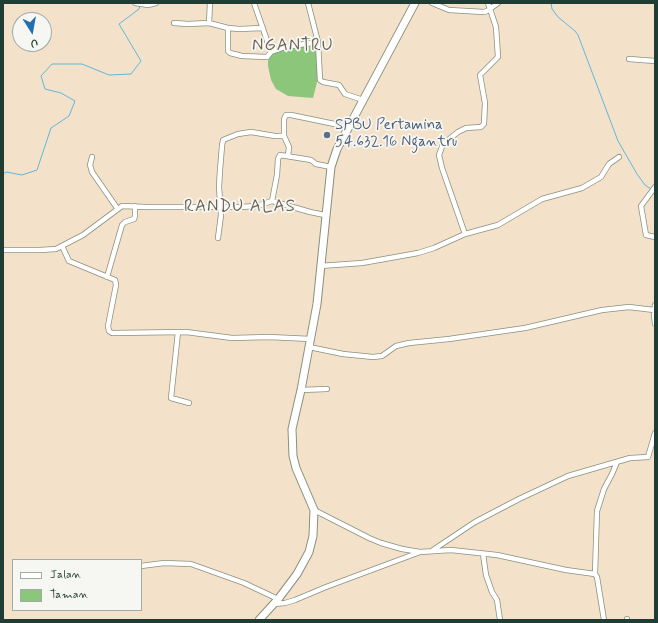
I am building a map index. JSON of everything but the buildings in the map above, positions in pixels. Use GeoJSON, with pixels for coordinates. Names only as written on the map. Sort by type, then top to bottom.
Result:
{"type":"FeatureCollection","features":[{"type":"Feature","properties":{"kind":"highway"},"geometry":{"type":"LineString","coordinates":[[259,620],[297,574],[312,544],[314,510],[296,468],[293,456],[292,429],[317,304],[330,167],[337,148],[415,3]]}},
{"type":"Feature","properties":{"kind":"street"},"geometry":{"type":"LineString","coordinates":[[135,3],[148,5],[156,3]]}},
{"type":"Feature","properties":{"kind":"street"},"geometry":{"type":"LineString","coordinates":[[210,3],[210,23]]}},
{"type":"Feature","properties":{"kind":"street"},"geometry":{"type":"LineString","coordinates":[[254,3],[271,52]]}},
{"type":"Feature","properties":{"kind":"street"},"geometry":{"type":"LineString","coordinates":[[308,3],[318,42],[320,80],[339,85],[346,94],[363,100]]}},
{"type":"Feature","properties":{"kind":"street"},"geometry":{"type":"LineString","coordinates":[[432,3],[449,10],[484,12],[498,3]]}},
{"type":"Feature","properties":{"kind":"street"},"geometry":{"type":"LineString","coordinates":[[465,234],[442,168],[439,155],[443,144],[458,132],[466,128],[481,127],[484,124],[485,103],[480,75],[498,57],[496,27],[488,3]]}},
{"type":"Feature","properties":{"kind":"street"},"geometry":{"type":"LineString","coordinates":[[174,23],[210,23],[228,28],[239,29],[263,28]]}},
{"type":"Feature","properties":{"kind":"street"},"geometry":{"type":"LineString","coordinates":[[228,28],[228,51],[229,53],[242,56],[263,57],[269,55],[271,52],[286,47],[318,42]]}},
{"type":"Feature","properties":{"kind":"street"},"geometry":{"type":"LineString","coordinates":[[629,59],[655,61]]}},
{"type":"Feature","properties":{"kind":"street"},"geometry":{"type":"LineString","coordinates":[[288,156],[289,147],[284,136],[284,119],[288,115],[349,127]]}},
{"type":"Feature","properties":{"kind":"street"},"geometry":{"type":"LineString","coordinates":[[218,238],[221,207],[219,187],[220,166],[222,146],[225,138],[251,132],[284,136]]}},
{"type":"Feature","properties":{"kind":"street"},"geometry":{"type":"LineString","coordinates":[[272,201],[279,157],[282,155],[311,160],[316,164],[330,167]]}},
{"type":"Feature","properties":{"kind":"street"},"geometry":{"type":"LineString","coordinates":[[320,266],[350,265],[418,253],[434,248],[465,234],[498,225],[547,197],[582,188],[601,177],[609,164],[619,156]]}},
{"type":"Feature","properties":{"kind":"street"},"geometry":{"type":"LineString","coordinates":[[92,157],[90,165],[92,172],[117,208]]}},
{"type":"Feature","properties":{"kind":"street"},"geometry":{"type":"LineString","coordinates":[[655,187],[642,202],[641,206],[645,232],[647,236],[655,237]]}},
{"type":"Feature","properties":{"kind":"street"},"geometry":{"type":"LineString","coordinates":[[3,250],[47,250],[62,246],[83,235],[117,208],[122,206],[251,207],[272,201],[325,215]]}},
{"type":"Feature","properties":{"kind":"street"},"geometry":{"type":"LineString","coordinates":[[107,277],[122,225],[125,222],[134,219],[135,206]]}},
{"type":"Feature","properties":{"kind":"street"},"geometry":{"type":"LineString","coordinates":[[62,246],[69,261],[115,280],[116,283],[108,326],[110,333],[178,332],[198,333],[232,338],[269,337],[311,339]]}},
{"type":"Feature","properties":{"kind":"street"},"geometry":{"type":"LineString","coordinates":[[309,347],[343,354],[373,357],[382,356],[396,346],[525,328],[602,310],[629,307],[655,307],[655,324]]}},
{"type":"Feature","properties":{"kind":"street"},"geometry":{"type":"LineString","coordinates":[[178,332],[171,398],[189,403]]}},
{"type":"Feature","properties":{"kind":"street"},"geometry":{"type":"LineString","coordinates":[[301,390],[327,389]]}},
{"type":"Feature","properties":{"kind":"street"},"geometry":{"type":"LineString","coordinates":[[433,550],[474,522],[568,476],[633,458],[648,457],[655,433]]}},
{"type":"Feature","properties":{"kind":"street"},"geometry":{"type":"LineString","coordinates":[[604,620],[597,577],[595,574],[597,511],[604,489],[617,462]]}},
{"type":"Feature","properties":{"kind":"street"},"geometry":{"type":"LineString","coordinates":[[314,510],[381,543],[420,552]]}},
{"type":"Feature","properties":{"kind":"street"},"geometry":{"type":"LineString","coordinates":[[142,566],[164,563],[191,564],[244,583],[276,601],[285,603],[420,552],[433,550],[450,550],[497,555],[566,570],[595,574]]}},
{"type":"Feature","properties":{"kind":"street"},"geometry":{"type":"LineString","coordinates":[[483,554],[486,575],[492,592],[497,600],[500,620]]}},
{"type":"Feature","properties":{"kind":"green space"},"geometry":{"type":"Polygon","coordinates":[[[316,44],[318,78],[313,98],[288,96],[276,89],[271,80],[268,66],[268,60],[272,54],[286,49],[316,44]]]}},
{"type":"Feature","properties":{"kind":"waterway"},"geometry":{"type":"LineString","coordinates":[[551,3],[552,9],[558,17],[578,35],[618,141],[637,174],[645,185],[651,189]]}},
{"type":"Feature","properties":{"kind":"waterway"},"geometry":{"type":"LineString","coordinates":[[3,174],[6,172],[22,175],[37,170],[51,128],[69,116],[75,101],[61,93],[45,89],[41,76],[52,64],[82,64],[109,75],[131,74],[141,61],[119,24],[139,9],[140,6]]}},
{"type":"Feature","properties":{"kind":"place","name":"SPBU Pertamina 54.632.16 Ngantru"},"geometry":{"type":"Point","coordinates":[327,135]}},
{"type":"Feature","properties":{"kind":"district","name":"NGANTRU"},"geometry":{"type":"Point","coordinates":[293,46]}},
{"type":"Feature","properties":{"kind":"district","name":"RANDU ALAS"},"geometry":{"type":"Point","coordinates":[240,207]}}]}
